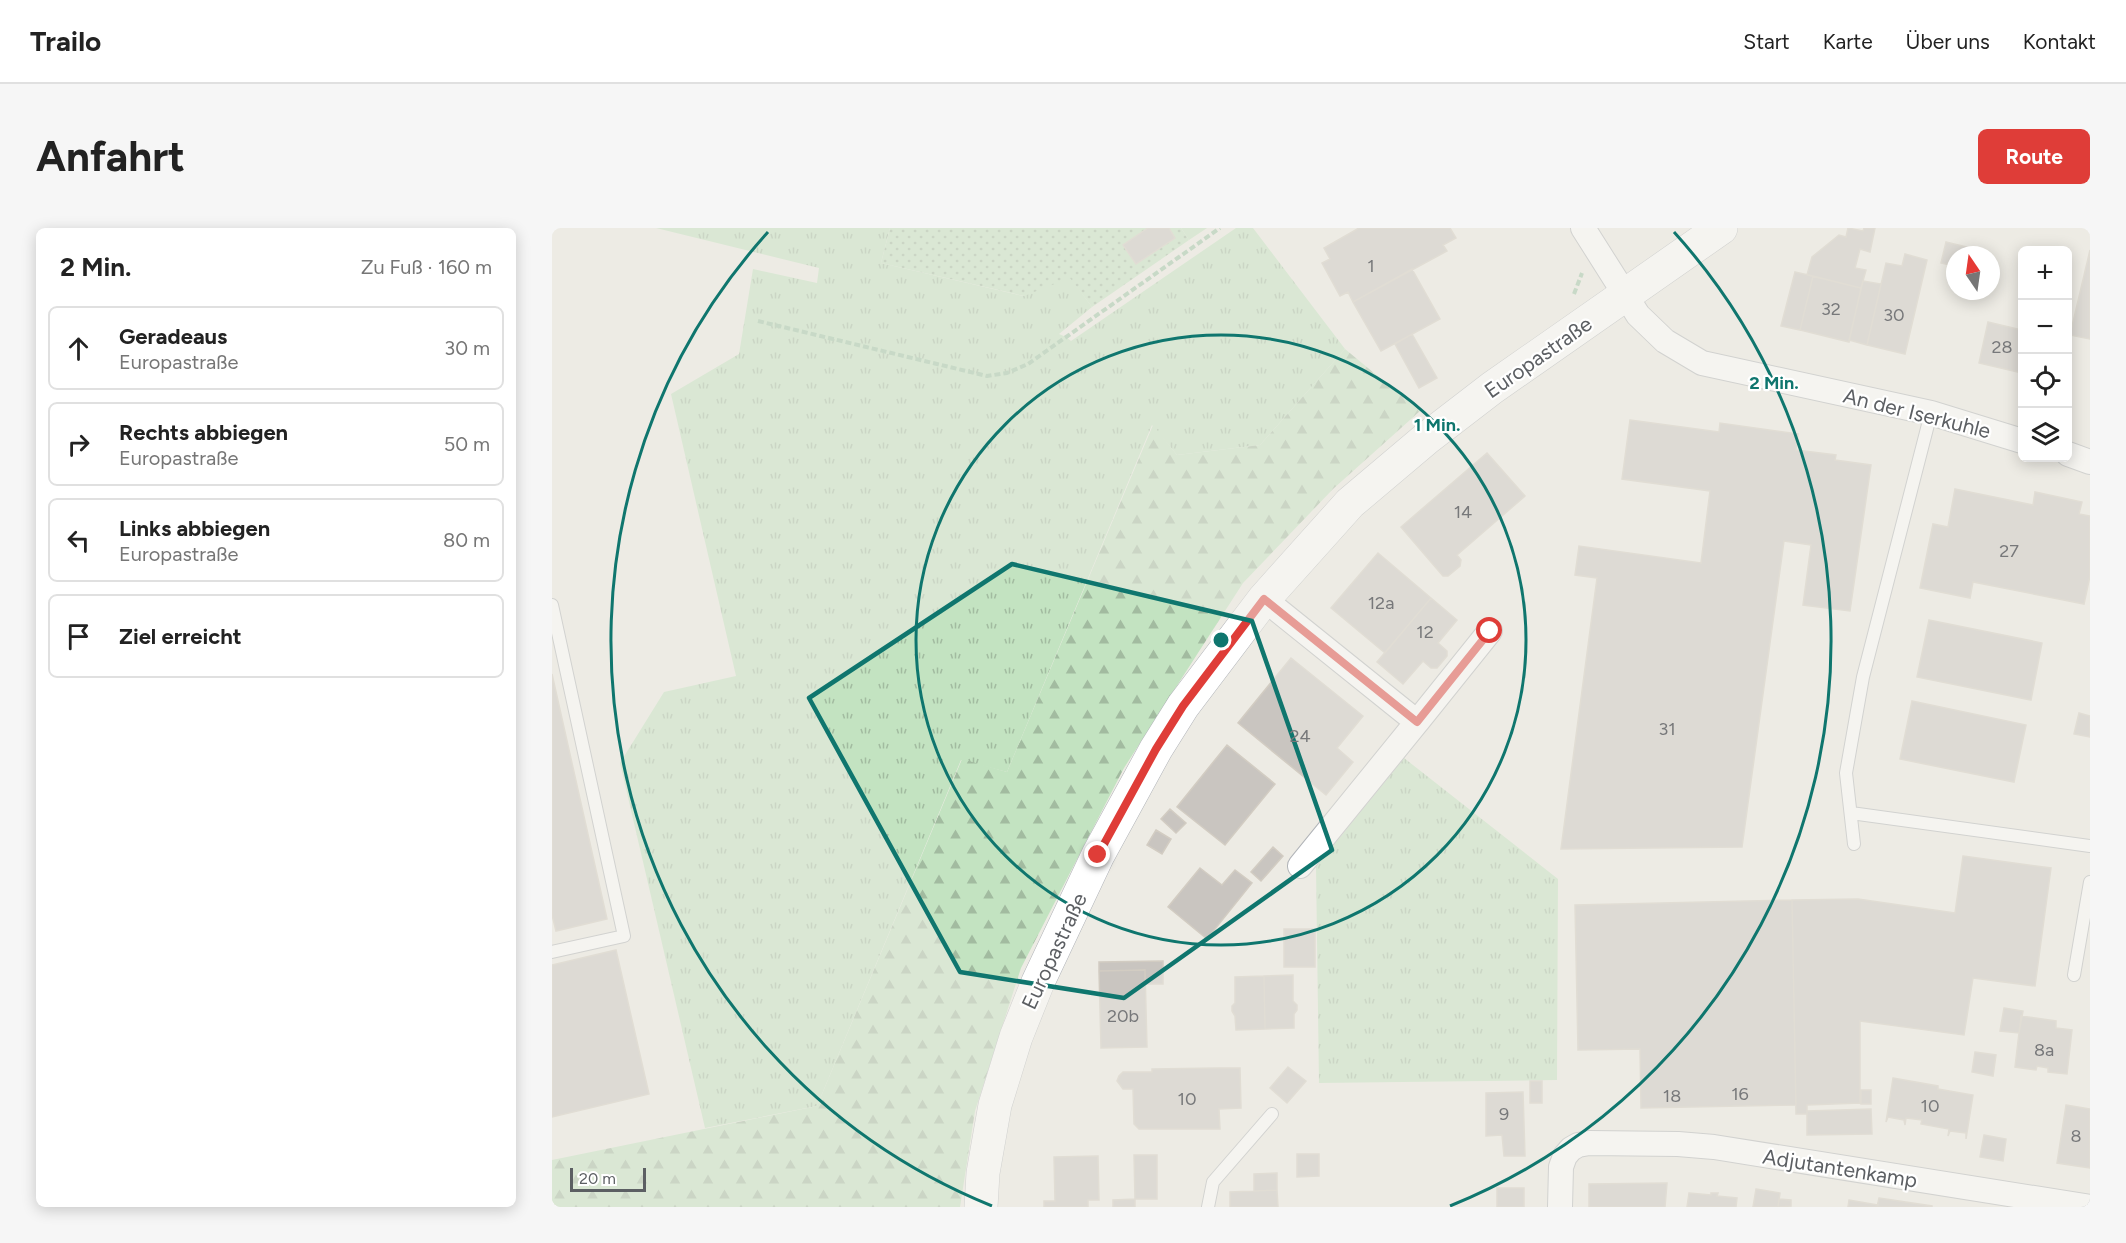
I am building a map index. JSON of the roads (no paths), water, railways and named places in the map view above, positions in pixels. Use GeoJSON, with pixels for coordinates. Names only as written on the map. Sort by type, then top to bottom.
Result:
{"type":"FeatureCollection","features":[{"type":"Feature","properties":{"kind":"street","name":"An der Iserkuhle"},"geometry":{"type":"LineString","coordinates":[[1583,228],[1638,315],[1665,340],[1702,363],[1931,413],[2018,440]]}},
{"type":"Feature","properties":{"kind":"street","name":"Europastraße"},"geometry":{"type":"LineString","coordinates":[[981,1207],[983,1173],[995,1105],[1016,1037],[1038,982],[1098,855],[1156,749],[1183,706],[1264,599],[1350,503],[1427,438],[1492,388],[1721,228]]}},
{"type":"Feature","properties":{"kind":"street"},"geometry":{"type":"LineString","coordinates":[[2072,456],[2090,462]]}},
{"type":"Feature","properties":{"kind":"street"},"geometry":{"type":"LineString","coordinates":[[1264,599],[1417,722]]}},
{"type":"Feature","properties":{"kind":"street"},"geometry":{"type":"LineString","coordinates":[[1300,866],[1490,631]]}},
{"type":"Feature","properties":{"kind":"street","name":"Adjutantenkamp"},"geometry":{"type":"LineString","coordinates":[[1560,1207],[1561,1167],[1565,1156],[1571,1149],[1589,1143],[1678,1144],[1714,1147],[2090,1207]]}},
{"type":"Feature","properties":{"kind":"lane"},"geometry":{"type":"LineString","coordinates":[[1854,844],[1846,773],[1863,677],[1931,413]]}},
{"type":"Feature","properties":{"kind":"lane"},"geometry":{"type":"LineString","coordinates":[[552,605],[624,936],[552,952]]}},
{"type":"Feature","properties":{"kind":"lane"},"geometry":{"type":"LineString","coordinates":[[1851,813],[2090,846]]}},
{"type":"Feature","properties":{"kind":"lane"},"geometry":{"type":"LineString","coordinates":[[2074,975],[2090,882]]}},
{"type":"Feature","properties":{"kind":"lane"},"geometry":{"type":"LineString","coordinates":[[1208,1207],[1213,1182],[1272,1114]]}}]}
